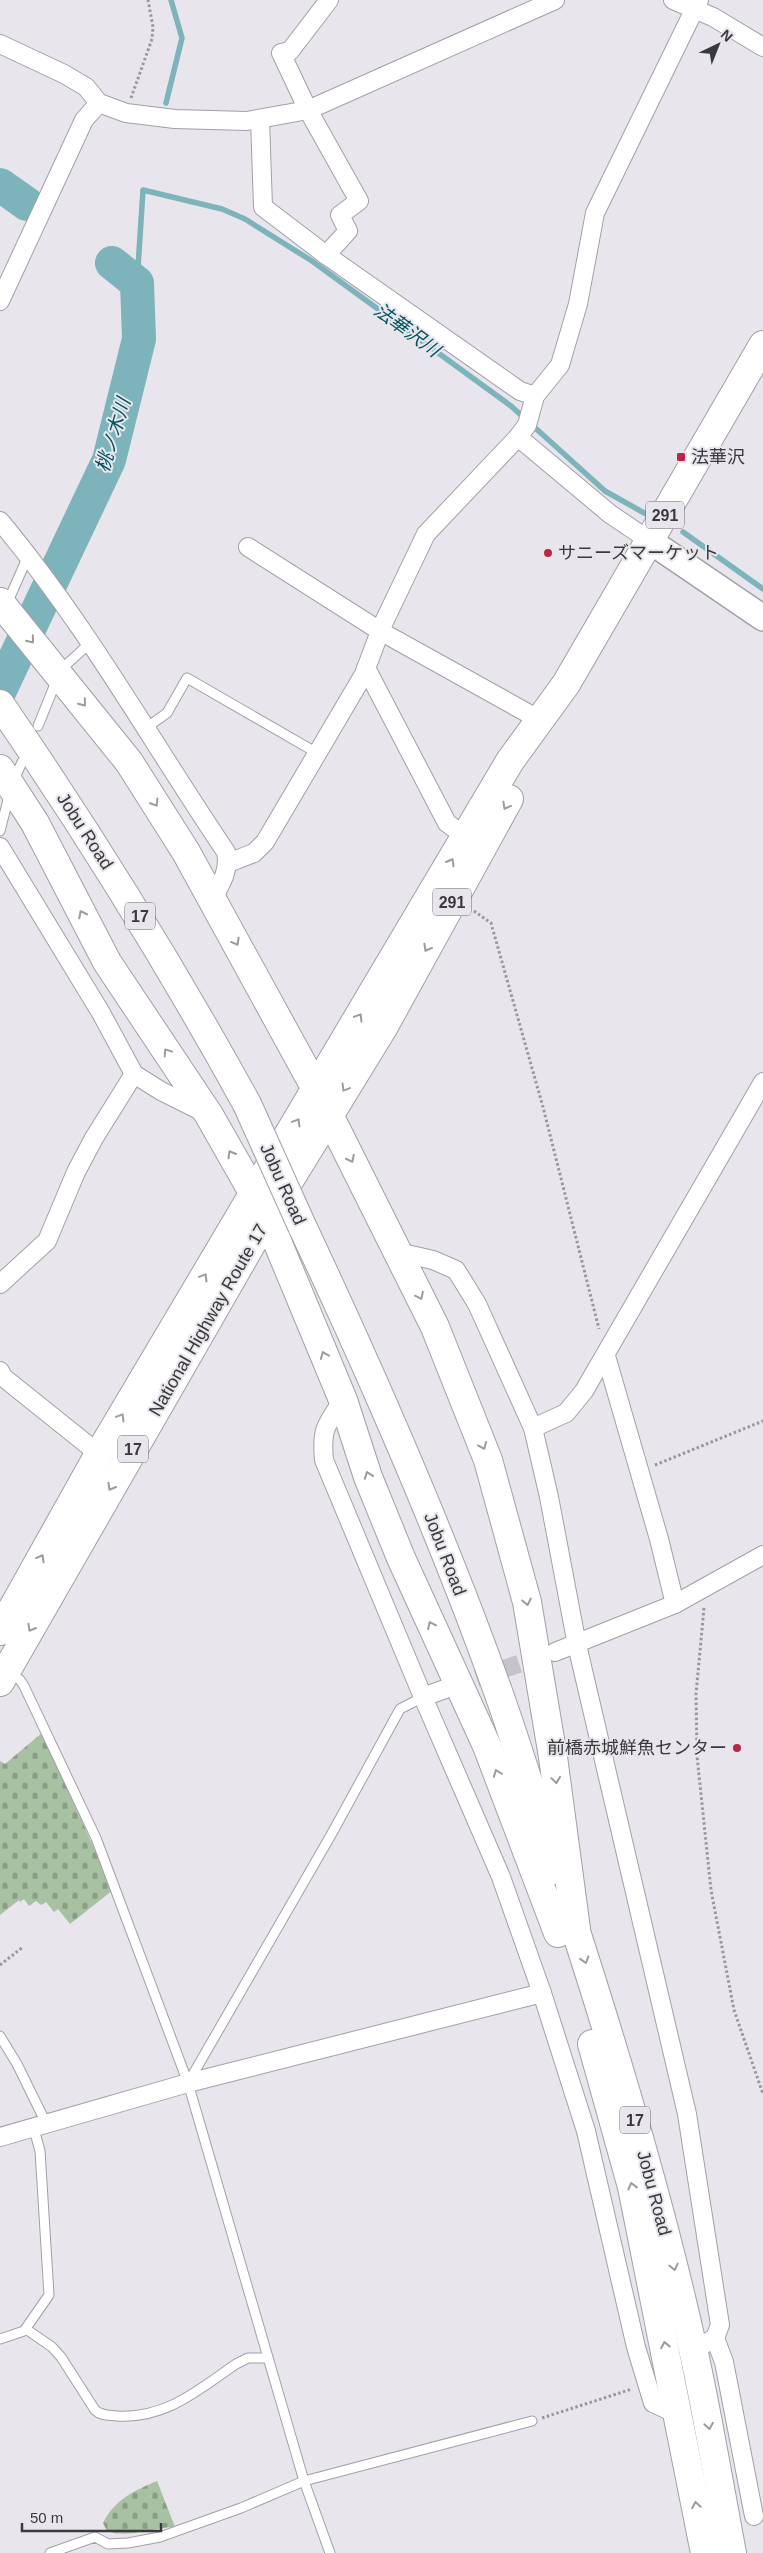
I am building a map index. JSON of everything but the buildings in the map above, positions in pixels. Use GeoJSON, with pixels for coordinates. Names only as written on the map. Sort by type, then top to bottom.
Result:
{"type":"FeatureCollection","features":[{"type":"Feature","properties":{"kind":"highway","name":"291"},"geometry":{"type":"LineString","coordinates":[[316,1089],[510,761],[566,684],[763,345]]}},
{"type":"Feature","properties":{"kind":"highway"},"geometry":{"type":"LineString","coordinates":[[7,605],[129,762],[186,852],[316,1089],[435,1327],[488,1460],[527,1602],[553,1757],[567,1931]]}},
{"type":"Feature","properties":{"kind":"highway","name":"291"},"geometry":{"type":"LineString","coordinates":[[329,1115],[383,1028],[543,739],[566,684]]}},
{"type":"Feature","properties":{"kind":"highway","name":"Jobu Road"},"geometry":{"type":"LineString","coordinates":[[0,704],[16,764],[136,910],[188,996],[247,1104],[374,1379],[420,1488],[500,1697],[567,1931],[632,2187],[705,2553]]}},
{"type":"Feature","properties":{"kind":"highway"},"geometry":{"type":"LineString","coordinates":[[16,764],[35,823],[107,962],[209,1115],[267,1217],[343,1400],[368,1477],[401,1558],[487,1746],[567,1931]]}},
{"type":"Feature","properties":{"kind":"highway","name":"17"},"geometry":{"type":"LineString","coordinates":[[254,1193],[316,1089]]}},
{"type":"Feature","properties":{"kind":"highway","name":"National Highway Route 17"},"geometry":{"type":"LineString","coordinates":[[3,1677],[267,1217],[329,1115]]}},
{"type":"Feature","properties":{"kind":"highway","name":"National Highway Route 17"},"geometry":{"type":"LineString","coordinates":[[0,1631],[99,1454],[254,1193]]}},
{"type":"Feature","properties":{"kind":"highway","name":"Jobu Road"},"geometry":{"type":"LineString","coordinates":[[567,1931],[635,2121],[666,2237],[704,2344],[732,2553]]}},
{"type":"Feature","properties":{"kind":"main road"},"geometry":{"type":"LineString","coordinates":[[650,541],[763,618]]}},
{"type":"Feature","properties":{"kind":"street"},"geometry":{"type":"LineString","coordinates":[[326,255],[348,231],[340,215],[359,201],[308,110],[281,53],[290,50],[329,0]]}},
{"type":"Feature","properties":{"kind":"street"},"geometry":{"type":"LineString","coordinates":[[0,44],[86,87],[99,103],[126,113],[175,119],[260,119],[308,110],[555,0]]}},
{"type":"Feature","properties":{"kind":"street"},"geometry":{"type":"LineString","coordinates":[[673,0],[696,5],[763,47]]}},
{"type":"Feature","properties":{"kind":"street"},"geometry":{"type":"LineString","coordinates":[[228,863],[254,853],[265,842],[366,668],[380,631],[426,534],[518,437],[527,425],[535,396],[560,365],[578,304],[595,213],[696,5]]}},
{"type":"Feature","properties":{"kind":"street"},"geometry":{"type":"LineString","coordinates":[[0,300],[84,120],[99,103]]}},
{"type":"Feature","properties":{"kind":"street"},"geometry":{"type":"LineString","coordinates":[[260,119],[263,207],[326,255],[520,391],[535,396]]}},
{"type":"Feature","properties":{"kind":"street"},"geometry":{"type":"LineString","coordinates":[[518,437],[610,514],[650,541]]}},
{"type":"Feature","properties":{"kind":"street"},"geometry":{"type":"LineString","coordinates":[[0,521],[92,642],[174,776],[226,852],[228,863],[225,875],[212,900]]}},
{"type":"Feature","properties":{"kind":"street"},"geometry":{"type":"LineString","coordinates":[[248,547],[380,631],[540,720]]}},
{"type":"Feature","properties":{"kind":"street"},"geometry":{"type":"LineString","coordinates":[[366,668],[447,823],[466,837]]}},
{"type":"Feature","properties":{"kind":"street"},"geometry":{"type":"LineString","coordinates":[[0,847],[101,1013],[134,1074],[161,1091],[209,1115]]}},
{"type":"Feature","properties":{"kind":"street"},"geometry":{"type":"LineString","coordinates":[[0,1284],[47,1241],[76,1172],[94,1138],[134,1074]]}},
{"type":"Feature","properties":{"kind":"street"},"geometry":{"type":"LineString","coordinates":[[533,1428],[566,1413],[584,1391],[763,1082]]}},
{"type":"Feature","properties":{"kind":"street"},"geometry":{"type":"LineString","coordinates":[[398,1252],[433,1260],[456,1270],[477,1304],[533,1428],[549,1497],[576,1644],[687,2114],[720,2325],[704,2344],[724,2362],[754,2516]]}},
{"type":"Feature","properties":{"kind":"street"},"geometry":{"type":"LineString","coordinates":[[606,1356],[675,1604]]}},
{"type":"Feature","properties":{"kind":"street"},"geometry":{"type":"LineString","coordinates":[[0,1372],[2,1377],[99,1454]]}},
{"type":"Feature","properties":{"kind":"street"},"geometry":{"type":"LineString","coordinates":[[343,1400],[322,1437],[324,1460],[501,1877],[542,1992],[586,2131],[636,2347],[647,2384],[653,2402],[679,2415]]}},
{"type":"Feature","properties":{"kind":"street"},"geometry":{"type":"LineString","coordinates":[[555,1652],[675,1604],[763,1555]]}},
{"type":"Feature","properties":{"kind":"street"},"geometry":{"type":"LineString","coordinates":[[423,1697],[444,1689]]}},
{"type":"Feature","properties":{"kind":"street"},"geometry":{"type":"LineString","coordinates":[[0,2137],[188,2083],[542,1992]]}},
{"type":"Feature","properties":{"kind":"lane"},"geometry":{"type":"LineString","coordinates":[[7,605],[31,560]]}},
{"type":"Feature","properties":{"kind":"lane"},"geometry":{"type":"LineString","coordinates":[[0,831],[16,764],[58,671],[92,642]]}},
{"type":"Feature","properties":{"kind":"lane"},"geometry":{"type":"LineString","coordinates":[[146,728],[167,713],[188,678],[317,753]]}},
{"type":"Feature","properties":{"kind":"lane"},"geometry":{"type":"LineString","coordinates":[[3,1677],[15,1676],[24,1686],[96,1838],[188,2083],[304,2481],[330,2553]]}},
{"type":"Feature","properties":{"kind":"lane"},"geometry":{"type":"LineString","coordinates":[[188,2083],[331,1835],[400,1709],[423,1697]]}},
{"type":"Feature","properties":{"kind":"lane"},"geometry":{"type":"LineString","coordinates":[[0,2036],[20,2069],[40,2127],[49,2295],[26,2329],[0,2339]]}},
{"type":"Feature","properties":{"kind":"lane"},"geometry":{"type":"LineString","coordinates":[[26,2329],[52,2347],[61,2357],[95,2410],[102,2415],[130,2417],[162,2411],[236,2364],[248,2358],[267,2358]]}},
{"type":"Feature","properties":{"kind":"lane"},"geometry":{"type":"LineString","coordinates":[[50,2553],[95,2537],[108,2544],[128,2543],[160,2537],[241,2508],[304,2481],[532,2421]]}},
{"type":"Feature","properties":{"kind":"path"},"geometry":{"type":"LineString","coordinates":[[126,113],[152,39],[153,27],[148,0]]}},
{"type":"Feature","properties":{"kind":"path"},"geometry":{"type":"LineString","coordinates":[[454,899],[491,923],[543,1107],[606,1356]]}},
{"type":"Feature","properties":{"kind":"path"},"geometry":{"type":"LineString","coordinates":[[639,1472],[763,1421]]}},
{"type":"Feature","properties":{"kind":"path"},"geometry":{"type":"LineString","coordinates":[[706,1587],[696,1694],[697,1756],[711,1890],[734,2010],[763,2094]]}},
{"type":"Feature","properties":{"kind":"path"},"geometry":{"type":"LineString","coordinates":[[0,1965],[23,1947]]}},
{"type":"Feature","properties":{"kind":"path"},"geometry":{"type":"LineString","coordinates":[[532,2421],[647,2384]]}},
{"type":"Feature","properties":{"kind":"green space"},"geometry":{"type":"Polygon","coordinates":[[[42,1733],[113,1890],[70,1924],[58,1909],[54,1912],[46,1902],[41,1905],[36,1901],[29,1906],[24,1899],[20,1902],[19,1900],[0,1915],[0,1761],[5,1764],[42,1733]]]}},
{"type":"Feature","properties":{"kind":"green space"},"geometry":{"type":"Polygon","coordinates":[[[157,2481],[175,2527],[123,2534],[107,2531],[103,2523],[119,2502],[133,2492],[157,2481]]]}},
{"type":"Feature","properties":{"kind":"waterway","name":"桃ノ木川"},"geometry":{"type":"LineString","coordinates":[[166,103],[182,38],[171,0]]}},
{"type":"Feature","properties":{"kind":"waterway","name":"法華沢川"},"geometry":{"type":"LineString","coordinates":[[0,185],[27,204]]}},
{"type":"Feature","properties":{"kind":"waterway","name":"法華沢川"},"geometry":{"type":"LineString","coordinates":[[137,283],[143,190],[222,209],[245,219],[312,261],[511,406],[605,491],[646,514]]}},
{"type":"Feature","properties":{"kind":"waterway","name":"桃ノ木川"},"geometry":{"type":"LineString","coordinates":[[0,690],[109,460],[139,339],[137,283],[112,263]]}},
{"type":"Feature","properties":{"kind":"waterway","name":"法華沢川"},"geometry":{"type":"LineString","coordinates":[[683,532],[763,589]]}},
{"type":"Feature","properties":{"kind":"tunnel"},"geometry":{"type":"LineString","coordinates":[[451,1687],[545,1655]]}},
{"type":"Feature","properties":{"kind":"place","name":"法華沢"},"geometry":{"type":"Point","coordinates":[681,457]}},
{"type":"Feature","properties":{"kind":"place","name":"サニーズマーケット"},"geometry":{"type":"Point","coordinates":[548,553]}},
{"type":"Feature","properties":{"kind":"place","name":"前橋赤城鮮魚センター"},"geometry":{"type":"Point","coordinates":[737,1748]}}]}
